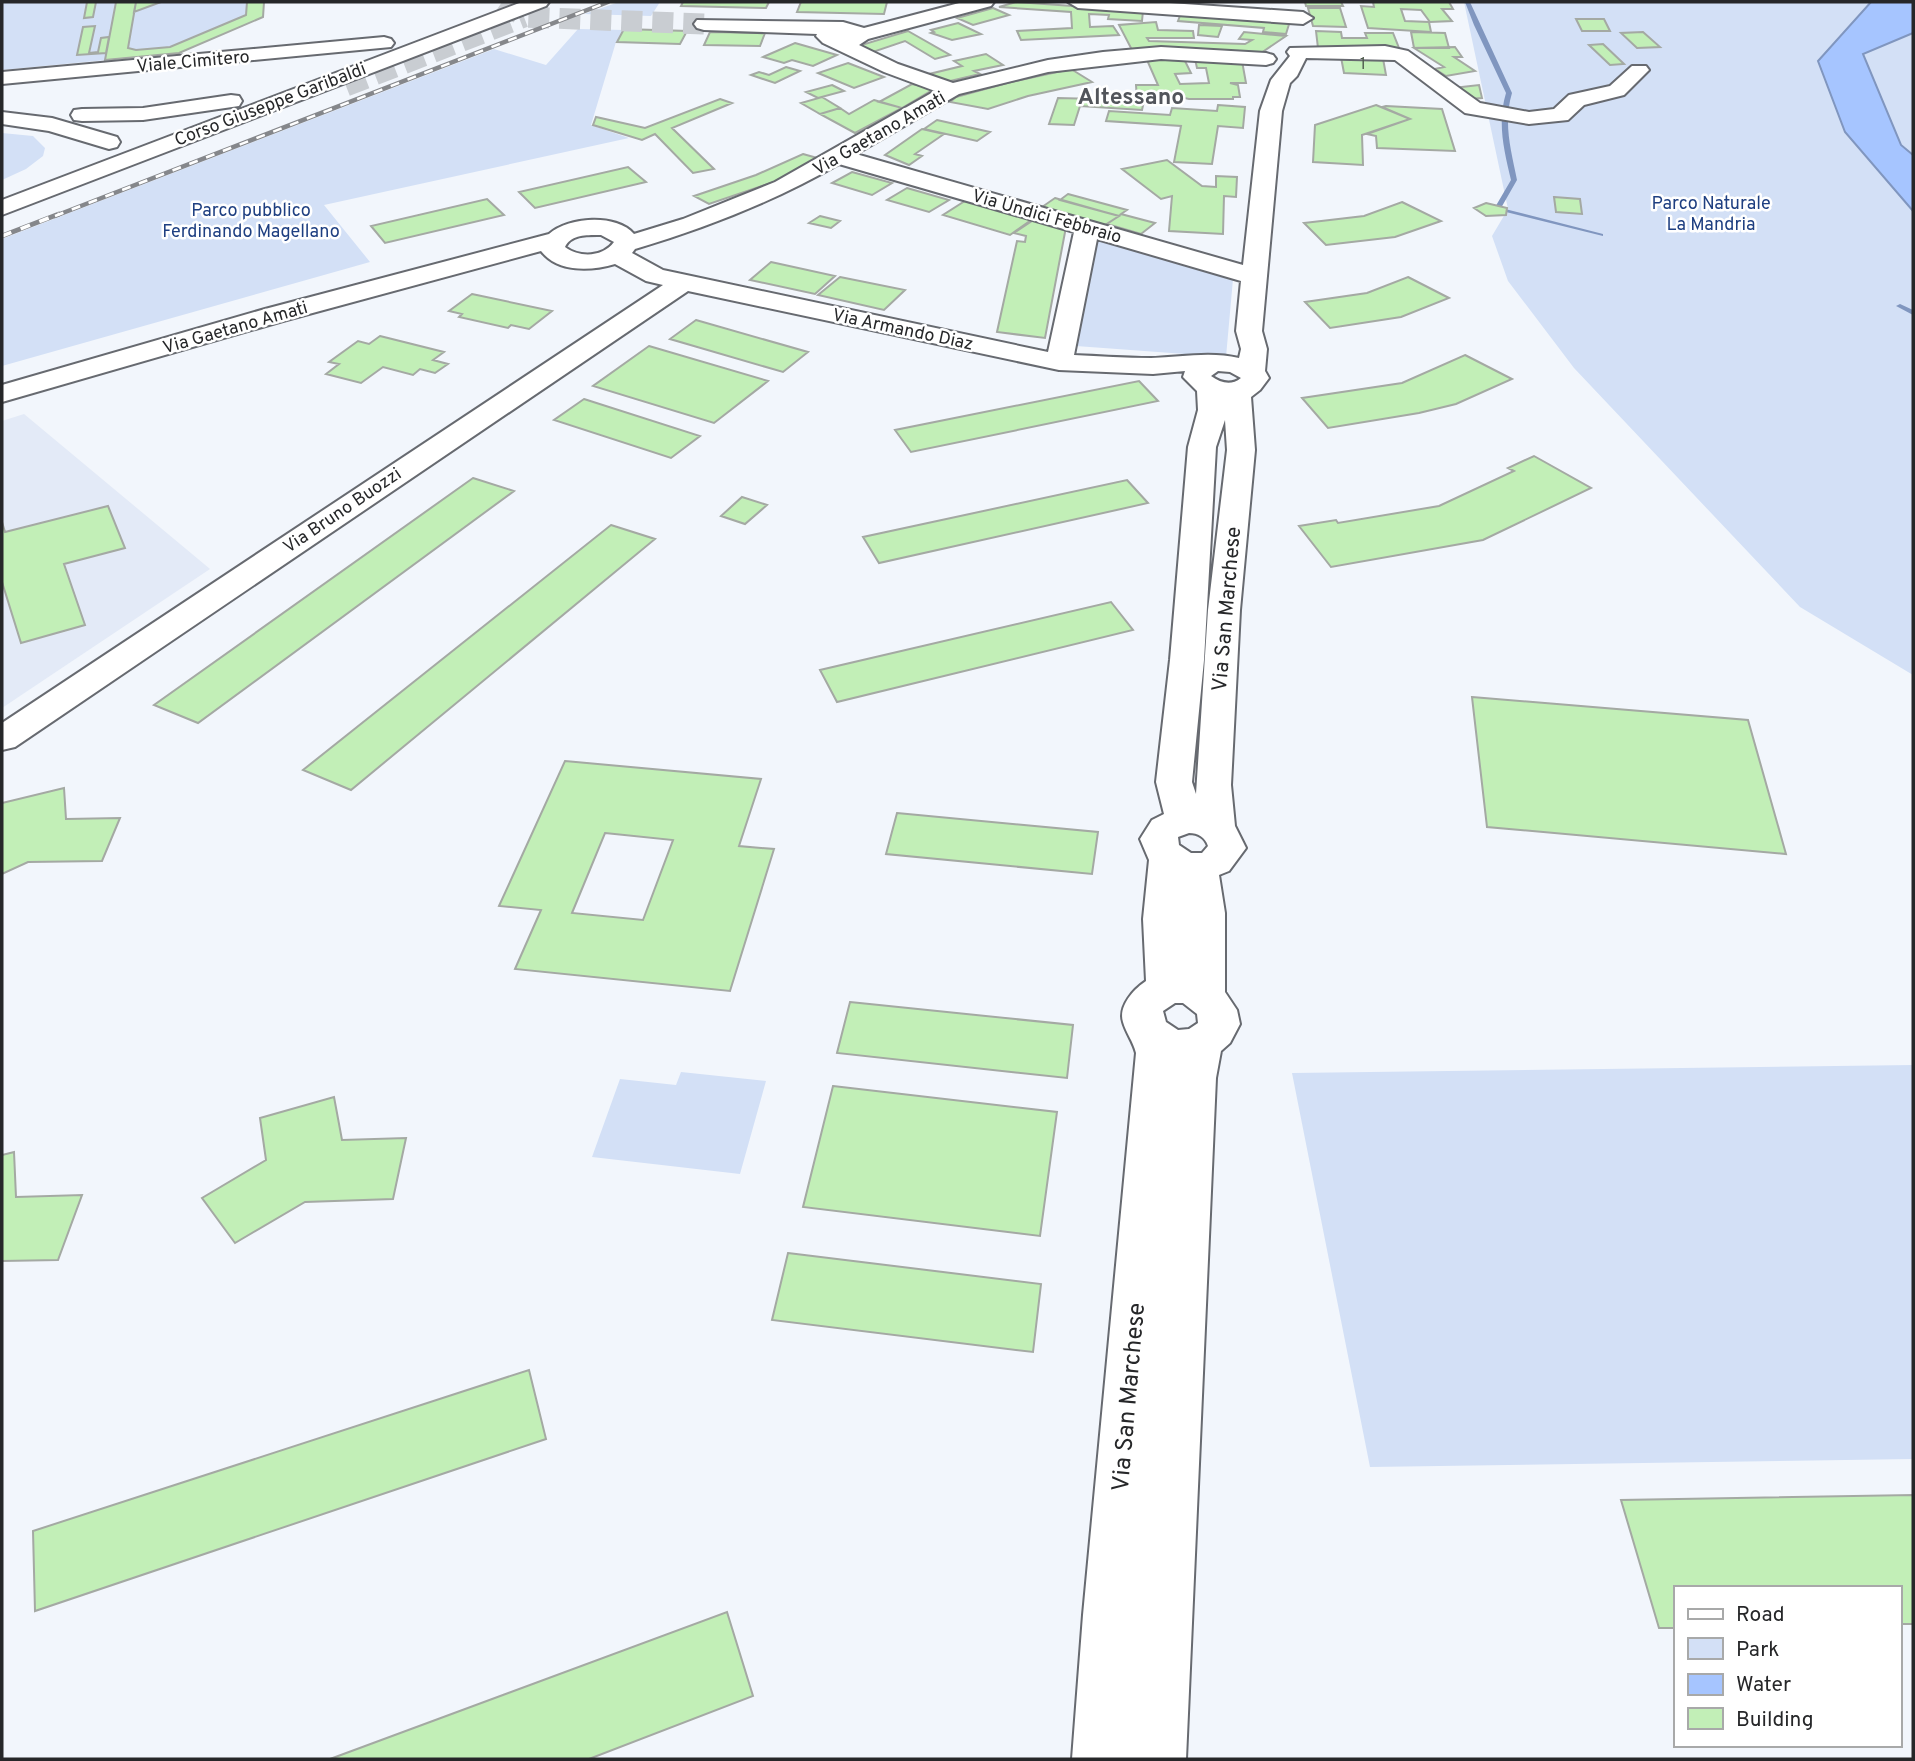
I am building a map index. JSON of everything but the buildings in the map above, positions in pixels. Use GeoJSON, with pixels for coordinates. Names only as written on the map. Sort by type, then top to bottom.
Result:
{"type":"FeatureCollection","features":[{"type":"Feature","properties":{"kind":"street","name":"Corso Giuseppe Garibaldi"},"geometry":{"type":"LineString","coordinates":[[7,199],[145,147],[379,50],[511,2]]}},
{"type":"Feature","properties":{"kind":"street","name":"Corso Giuseppe Garibaldi"},"geometry":{"type":"LineString","coordinates":[[145,147],[206,129],[539,2]]}},
{"type":"Feature","properties":{"kind":"street"},"geometry":{"type":"LineString","coordinates":[[847,38],[984,2]]}},
{"type":"Feature","properties":{"kind":"street"},"geometry":{"type":"LineString","coordinates":[[1078,2],[1300,10],[1304,29],[1285,59],[1270,111],[1248,331],[1254,349],[1224,375]]}},
{"type":"Feature","properties":{"kind":"street"},"geometry":{"type":"LineString","coordinates":[[379,50],[472,12],[481,4]]}},
{"type":"Feature","properties":{"kind":"street"},"geometry":{"type":"LineString","coordinates":[[704,23],[799,28],[847,38],[919,80],[952,90]]}},
{"type":"Feature","properties":{"kind":"street","name":"Viale Cimitero"},"geometry":{"type":"LineString","coordinates":[[2,78],[379,50]]}},
{"type":"Feature","properties":{"kind":"street","name":"Via Gaetano Amati"},"geometry":{"type":"LineString","coordinates":[[2,394],[469,262],[622,249],[783,187],[840,157],[952,90],[1048,66],[1161,53],[1285,59],[1385,52],[1401,55],[1473,108],[1524,117],[1560,115],[1577,100],[1617,91],[1639,71]]}},
{"type":"Feature","properties":{"kind":"street"},"geometry":{"type":"LineString","coordinates":[[206,129],[278,111],[346,86]]}},
{"type":"Feature","properties":{"kind":"street"},"geometry":{"type":"LineString","coordinates":[[82,115],[167,111],[267,95]]}},
{"type":"Feature","properties":{"kind":"street"},"geometry":{"type":"LineString","coordinates":[[2,106],[82,115],[124,124],[145,147]]}},
{"type":"Feature","properties":{"kind":"street"},"geometry":{"type":"LineString","coordinates":[[2,118],[52,125],[103,141],[145,147]]}},
{"type":"Feature","properties":{"kind":"street"},"geometry":{"type":"LineString","coordinates":[[2,118],[56,139],[61,145],[53,160],[7,199]]}},
{"type":"Feature","properties":{"kind":"street","name":"Via Undici Febbraio"},"geometry":{"type":"LineString","coordinates":[[840,157],[1253,276]]}},
{"type":"Feature","properties":{"kind":"street","name":"Via Gaetano Amati"},"geometry":{"type":"LineString","coordinates":[[567,252],[571,231],[686,216],[707,216]]}},
{"type":"Feature","properties":{"kind":"street","name":"Via Armando Diaz"},"geometry":{"type":"LineString","coordinates":[[603,228],[625,236],[622,249],[669,279]]}},
{"type":"Feature","properties":{"kind":"street"},"geometry":{"type":"LineString","coordinates":[[1059,362],[1087,228]]}},
{"type":"Feature","properties":{"kind":"street","name":"Via Armando Diaz"},"geometry":{"type":"LineString","coordinates":[[567,252],[639,276],[669,279],[1059,362],[1153,366],[1224,375]]}},
{"type":"Feature","properties":{"kind":"street","name":"Via Bruno Buozzi"},"geometry":{"type":"LineString","coordinates":[[2,739],[669,279]]}},
{"type":"Feature","properties":{"kind":"street","name":"Via San Marchese"},"geometry":{"type":"LineString","coordinates":[[1200,824],[1174,782],[1187,660],[1202,447],[1210,423],[1213,395],[1224,375]]}},
{"type":"Feature","properties":{"kind":"street","name":"Via San Marchese"},"geometry":{"type":"LineString","coordinates":[[1101,1759],[1110,1615],[1157,1053],[1182,1016],[1205,913],[1184,863],[1159,850],[1157,840],[1161,831],[1170,824],[1200,824],[1213,811],[1224,610],[1241,450],[1237,397],[1224,375]]}},
{"type":"Feature","properties":{"kind":"street"},"geometry":{"type":"LineString","coordinates":[[1184,863],[1213,864],[1223,858],[1227,848],[1226,838],[1200,824]]}},
{"type":"Feature","properties":{"kind":"street","name":"Via San Marchese"},"geometry":{"type":"LineString","coordinates":[[1157,1759],[1198,1058],[1182,1016]]}},
{"type":"Feature","properties":{"kind":"shaded area"},"geometry":{"type":"Polygon","coordinates":[[[24,414],[210,569],[2,708],[2,421],[24,414]]]}},
{"type":"Feature","properties":{"kind":"green space"},"geometry":{"type":"Polygon","coordinates":[[[2,2],[264,2],[263,17],[179,53],[2,70],[2,2]]]}},
{"type":"Feature","properties":{"kind":"green space"},"geometry":{"type":"Polygon","coordinates":[[[619,2],[660,2],[651,16],[584,14],[619,2]]]}},
{"type":"Feature","properties":{"kind":"green space","name":"Parco Naturale La Mandria"},"geometry":{"type":"Polygon","coordinates":[[[1464,2],[1913,2],[1913,675],[1800,607],[1574,368],[1508,281],[1492,236],[1508,209],[1464,2]]]}},
{"type":"Feature","properties":{"kind":"green space","name":"Parco pubblico Ferdinando Magellano"},"geometry":{"type":"Polygon","coordinates":[[[578,29],[624,30],[616,42],[591,125],[629,138],[324,205],[370,262],[2,366],[2,239],[494,49],[546,65],[578,29]]]}},
{"type":"Feature","properties":{"kind":"green space"},"geometry":{"type":"Polygon","coordinates":[[[2,133],[33,136],[45,148],[43,156],[26,169],[2,180],[2,133]]]}},
{"type":"Feature","properties":{"kind":"green space"},"geometry":{"type":"Polygon","coordinates":[[[1105,240],[1233,279],[1226,357],[1076,346],[1087,244],[1105,240]]]}},
{"type":"Feature","properties":{"kind":"green space"},"geometry":{"type":"Polygon","coordinates":[[[1913,1065],[1913,1459],[1370,1467],[1292,1073],[1913,1065]]]}},
{"type":"Feature","properties":{"kind":"green space"},"geometry":{"type":"Polygon","coordinates":[[[681,1072],[766,1081],[740,1174],[592,1157],[620,1079],[676,1085],[681,1072]]]}},
{"type":"Feature","properties":{"kind":"water"},"geometry":{"type":"Polygon","coordinates":[[[1871,2],[1913,2],[1913,33],[1863,54],[1901,145],[1913,155],[1913,211],[1845,132],[1818,61],[1871,2]]]}},
{"type":"Feature","properties":{"kind":"waterway"},"geometry":{"type":"LineString","coordinates":[[1467,2],[1509,93],[1504,126],[1514,180],[1497,209],[1601,235]]}},
{"type":"Feature","properties":{"kind":"waterway"},"geometry":{"type":"LineString","coordinates":[[1900,306],[1913,313]]}},
{"type":"Feature","properties":{"kind":"tunnel"},"geometry":{"type":"LineString","coordinates":[[502,2],[524,17]]}},
{"type":"Feature","properties":{"kind":"tunnel"},"geometry":{"type":"LineString","coordinates":[[346,86],[524,17]]}},
{"type":"Feature","properties":{"kind":"tunnel"},"geometry":{"type":"LineString","coordinates":[[524,17],[704,24]]}},
{"type":"Feature","properties":{"kind":"railway"},"geometry":{"type":"LineString","coordinates":[[55,216],[608,2]]}},
{"type":"Feature","properties":{"kind":"railway"},"geometry":{"type":"LineString","coordinates":[[2,236],[59,214]]}},
{"type":"Feature","properties":{"kind":"district","name":"Altessano"},"geometry":{"type":"Point","coordinates":[1131,96]}}]}
